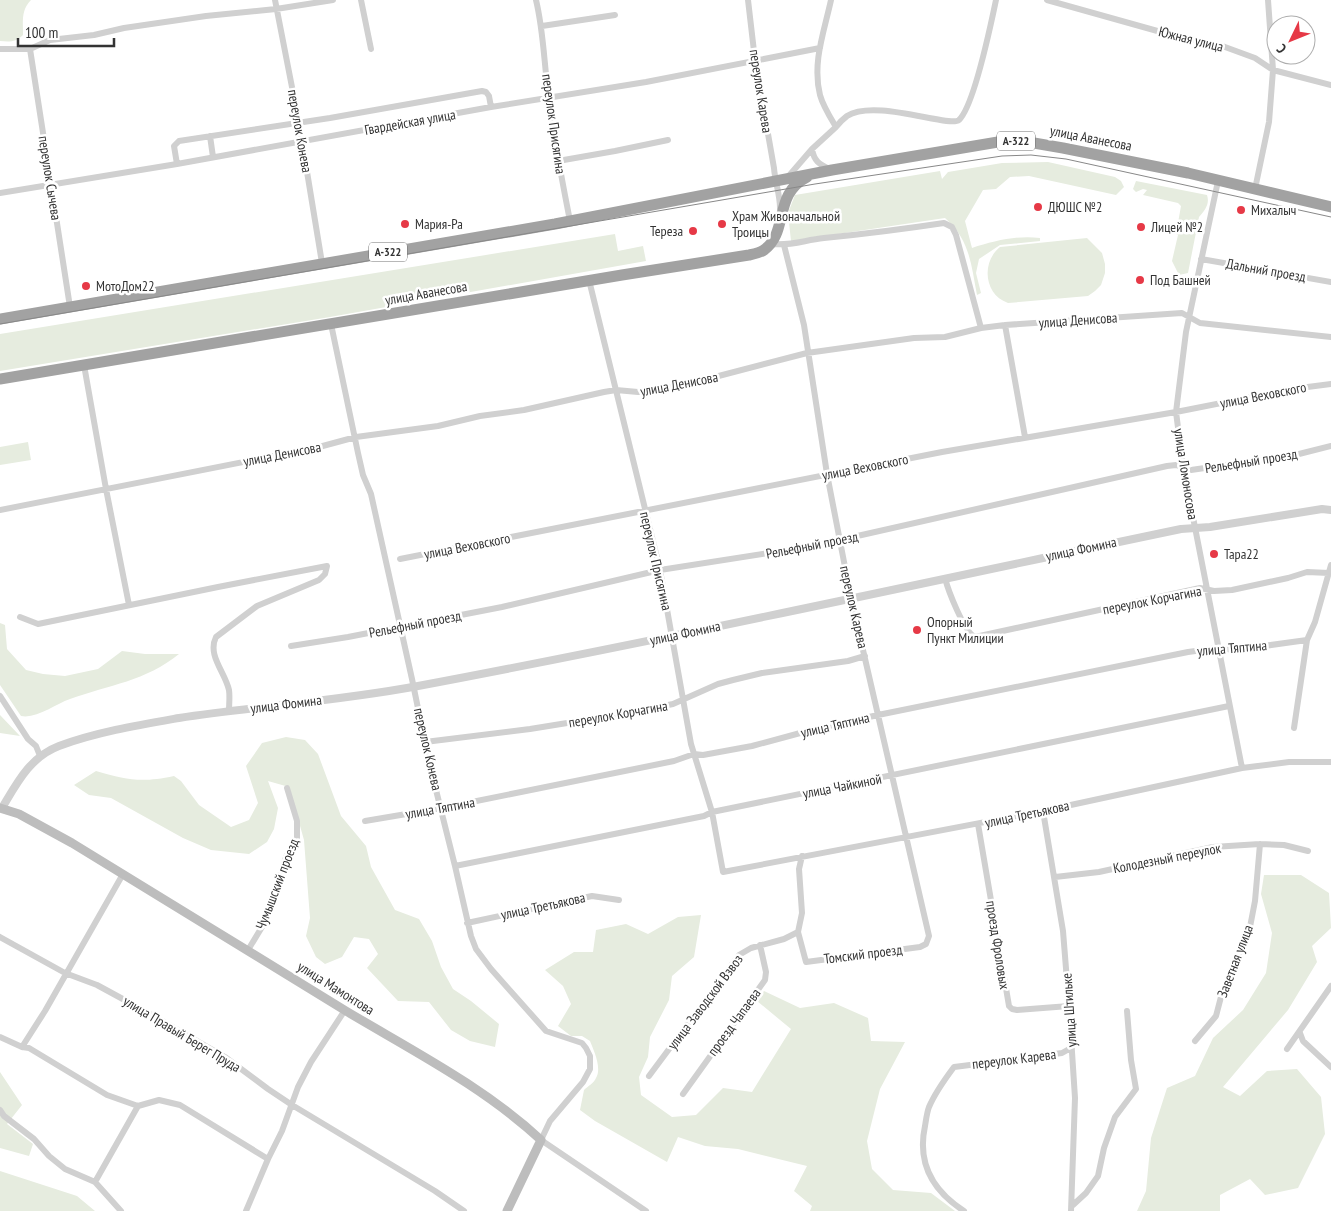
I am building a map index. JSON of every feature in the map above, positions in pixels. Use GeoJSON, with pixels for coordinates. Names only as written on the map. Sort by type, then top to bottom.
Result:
{"type":"FeatureCollection","features":[{"type":"Feature","properties":{"kind":"highway","name":"улица Аванесова"},"geometry":{"type":"LineString","coordinates":[[0,319],[570,221],[832,170],[976,145],[1016,141],[1063,148],[1331,207]]}},
{"type":"Feature","properties":{"kind":"highway","name":"улица Аванесова"},"geometry":{"type":"LineString","coordinates":[[0,379],[762,252],[771,244],[777,232],[785,202],[790,192],[803,179],[813,174]]}},
{"type":"Feature","properties":{"kind":"main road","name":"улица Мамонтова"},"geometry":{"type":"LineString","coordinates":[[1,809],[40,825],[412,1049],[478,1091],[523,1124],[541,1140]]}},
{"type":"Feature","properties":{"kind":"main road"},"geometry":{"type":"LineString","coordinates":[[507,1211],[541,1140]]}},
{"type":"Feature","properties":{"kind":"street","name":"переулок Конева"},"geometry":{"type":"LineString","coordinates":[[275,0],[299,123],[322,263]]}},
{"type":"Feature","properties":{"kind":"street"},"geometry":{"type":"LineString","coordinates":[[0,49],[30,49],[50,40],[94,35],[124,28],[333,0]]}},
{"type":"Feature","properties":{"kind":"street"},"geometry":{"type":"LineString","coordinates":[[361,0],[371,49]]}},
{"type":"Feature","properties":{"kind":"street","name":"переулок Присягина"},"geometry":{"type":"LineString","coordinates":[[536,0],[542,26],[548,99],[570,221]]}},
{"type":"Feature","properties":{"kind":"street","name":"переулок Карева"},"geometry":{"type":"LineString","coordinates":[[748,0],[755,60],[774,168],[780,180],[781,219]]}},
{"type":"Feature","properties":{"kind":"street"},"geometry":{"type":"LineString","coordinates":[[833,0],[820,48],[816,72],[820,96],[836,127]]}},
{"type":"Feature","properties":{"kind":"street"},"geometry":{"type":"LineString","coordinates":[[780,180],[847,116],[876,109],[951,122],[958,120],[966,110],[983,56],[996,0]]}},
{"type":"Feature","properties":{"kind":"street","name":"Южная улица"},"geometry":{"type":"LineString","coordinates":[[1047,0],[1161,32],[1232,49],[1255,58],[1273,70],[1331,86]]}},
{"type":"Feature","properties":{"kind":"street"},"geometry":{"type":"LineString","coordinates":[[1255,189],[1269,122],[1273,70],[1268,0]]}},
{"type":"Feature","properties":{"kind":"street"},"geometry":{"type":"LineString","coordinates":[[542,26],[616,15]]}},
{"type":"Feature","properties":{"kind":"street","name":"Гвардейская улица"},"geometry":{"type":"LineString","coordinates":[[0,193],[177,164],[491,107],[548,99],[820,48]]}},
{"type":"Feature","properties":{"kind":"street","name":"переулок Сычева"},"geometry":{"type":"LineString","coordinates":[[30,49],[70,307]]}},
{"type":"Feature","properties":{"kind":"street"},"geometry":{"type":"LineString","coordinates":[[177,164],[175,143],[210,136],[299,123],[482,91],[486,92],[489,96],[491,107]]}},
{"type":"Feature","properties":{"kind":"street"},"geometry":{"type":"LineString","coordinates":[[210,136],[213,157]]}},
{"type":"Feature","properties":{"kind":"street"},"geometry":{"type":"LineString","coordinates":[[558,161],[668,140]]}},
{"type":"Feature","properties":{"kind":"street"},"geometry":{"type":"LineString","coordinates":[[812,149],[814,158],[819,164],[832,170]]}},
{"type":"Feature","properties":{"kind":"street","name":"улица Ломоносова"},"geometry":{"type":"LineString","coordinates":[[1218,181],[1188,318],[1176,412],[1182,466],[1242,768]]}},
{"type":"Feature","properties":{"kind":"street"},"geometry":{"type":"LineString","coordinates":[[771,244],[784,245],[823,238],[845,237],[944,223],[952,228],[956,235],[981,328]]}},
{"type":"Feature","properties":{"kind":"street","name":"переулок Карева"},"geometry":{"type":"LineString","coordinates":[[784,245],[804,325],[827,474],[852,598],[891,776],[907,836],[929,936],[926,944],[920,947]]}},
{"type":"Feature","properties":{"kind":"street","name":"Дальний проезд"},"geometry":{"type":"LineString","coordinates":[[1201,259],[1331,282]]}},
{"type":"Feature","properties":{"kind":"street","name":"переулок Присягина"},"geometry":{"type":"LineString","coordinates":[[589,280],[660,570],[694,754],[712,812],[723,872]]}},
{"type":"Feature","properties":{"kind":"street","name":"улица Денисова"},"geometry":{"type":"LineString","coordinates":[[0,510],[356,438],[438,426],[616,390],[638,392],[688,384],[807,353],[914,338],[945,337],[981,328],[1182,313],[1200,323],[1331,337]]}},
{"type":"Feature","properties":{"kind":"street","name":"переулок Конева"},"geometry":{"type":"LineString","coordinates":[[331,324],[358,453],[371,494],[425,742],[456,866],[467,923],[476,948],[482,958],[523,1007],[546,1031],[582,1043],[590,1056],[590,1069],[583,1082],[550,1121],[541,1140]]}},
{"type":"Feature","properties":{"kind":"street"},"geometry":{"type":"LineString","coordinates":[[1006,325],[1025,437]]}},
{"type":"Feature","properties":{"kind":"street"},"geometry":{"type":"LineString","coordinates":[[84,365],[129,605]]}},
{"type":"Feature","properties":{"kind":"street","name":"улица Веховского"},"geometry":{"type":"LineString","coordinates":[[400,559],[827,474],[1025,437],[1176,412],[1292,388],[1331,384]]}},
{"type":"Feature","properties":{"kind":"street","name":"Рельефный проезд"},"geometry":{"type":"LineString","coordinates":[[291,646],[401,628],[502,607],[660,570],[780,552],[840,540],[987,505],[1167,466],[1182,466],[1191,470],[1295,455],[1331,446]]}},
{"type":"Feature","properties":{"kind":"street","name":"улица Фомина"},"geometry":{"type":"LineString","coordinates":[[40,756],[75,741],[130,727],[228,711],[414,687],[672,636],[1181,528],[1210,527],[1322,509],[1331,510]]}},
{"type":"Feature","properties":{"kind":"street"},"geometry":{"type":"LineString","coordinates":[[20,617],[38,624],[328,566],[325,574],[319,580],[257,606],[216,637],[213,643],[213,652],[230,692],[228,711]]}},
{"type":"Feature","properties":{"kind":"street"},"geometry":{"type":"LineString","coordinates":[[1294,728],[1307,640],[1316,622],[1331,566]]}},
{"type":"Feature","properties":{"kind":"street","name":"переулок Корчагина"},"geometry":{"type":"LineString","coordinates":[[945,578],[956,608],[970,635],[975,637],[1200,588],[1214,591],[1232,590],[1307,572],[1329,573]]}},
{"type":"Feature","properties":{"kind":"street","name":"улица Тяптина"},"geometry":{"type":"LineString","coordinates":[[365,820],[442,808],[674,761],[694,754],[703,755],[752,746],[815,729],[1090,670],[1188,652],[1218,648],[1235,650],[1307,640]]}},
{"type":"Feature","properties":{"kind":"street","name":"переулок Корчагина"},"geometry":{"type":"LineString","coordinates":[[425,742],[530,730],[602,718],[673,704],[718,684],[762,673],[865,656]]}},
{"type":"Feature","properties":{"kind":"street"},"geometry":{"type":"LineString","coordinates":[[0,696],[28,739],[36,746],[40,756],[18,782],[1,809]]}},
{"type":"Feature","properties":{"kind":"street","name":"улица Чайкиной"},"geometry":{"type":"LineString","coordinates":[[456,866],[1229,706]]}},
{"type":"Feature","properties":{"kind":"street","name":"улица Третьякова"},"geometry":{"type":"LineString","coordinates":[[723,872],[978,824],[1242,768],[1289,762],[1331,762]]}},
{"type":"Feature","properties":{"kind":"street","name":"Чумышский проезд"},"geometry":{"type":"LineString","coordinates":[[248,950],[265,922],[286,857],[296,838],[297,821],[287,788]]}},
{"type":"Feature","properties":{"kind":"street","name":"улица Штильке"},"geometry":{"type":"LineString","coordinates":[[1042,811],[1063,931],[1069,1006],[1075,1098],[1072,1208]]}},
{"type":"Feature","properties":{"kind":"street","name":"проезд Фроловых"},"geometry":{"type":"LineString","coordinates":[[978,824],[1009,1006],[1017,1010],[1069,1006]]}},
{"type":"Feature","properties":{"kind":"street","name":"Колодезный переулок"},"geometry":{"type":"LineString","coordinates":[[1054,877],[1100,872],[1213,847],[1260,844],[1284,845],[1308,851]]}},
{"type":"Feature","properties":{"kind":"street","name":"Заветная улица"},"geometry":{"type":"LineString","coordinates":[[1195,1041],[1216,1016],[1222,993],[1250,927],[1255,900],[1260,844]]}},
{"type":"Feature","properties":{"kind":"street"},"geometry":{"type":"LineString","coordinates":[[798,932],[802,913],[798,869],[802,856]]}},
{"type":"Feature","properties":{"kind":"street"},"geometry":{"type":"LineString","coordinates":[[22,1047],[45,1011],[123,874]]}},
{"type":"Feature","properties":{"kind":"street","name":"улица Третьякова"},"geometry":{"type":"LineString","coordinates":[[467,923],[592,896],[619,900]]}},
{"type":"Feature","properties":{"kind":"street","name":"Томский проезд"},"geometry":{"type":"LineString","coordinates":[[798,932],[806,962],[920,947]]}},
{"type":"Feature","properties":{"kind":"street","name":"улица Заводской Взвоз"},"geometry":{"type":"LineString","coordinates":[[649,1076],[739,954],[760,945],[784,939],[798,932]]}},
{"type":"Feature","properties":{"kind":"street","name":"улица Правый Берег Пруда"},"geometry":{"type":"LineString","coordinates":[[0,936],[65,973],[98,985],[225,1057],[292,1105],[435,1191],[464,1211]]}},
{"type":"Feature","properties":{"kind":"street","name":"проезд Чапаева"},"geometry":{"type":"LineString","coordinates":[[682,1094],[764,980],[766,972],[760,945]]}},
{"type":"Feature","properties":{"kind":"street"},"geometry":{"type":"LineString","coordinates":[[1287,1049],[1331,986]]}},
{"type":"Feature","properties":{"kind":"street"},"geometry":{"type":"LineString","coordinates":[[246,1211],[282,1131],[298,1087],[311,1062],[346,1010]]}},
{"type":"Feature","properties":{"kind":"street"},"geometry":{"type":"LineString","coordinates":[[1072,1208],[1098,1176],[1104,1148],[1115,1117],[1136,1088],[1126,1011]]}},
{"type":"Feature","properties":{"kind":"street"},"geometry":{"type":"LineString","coordinates":[[1300,1033],[1303,1041],[1331,1067]]}},
{"type":"Feature","properties":{"kind":"street"},"geometry":{"type":"LineString","coordinates":[[0,1036],[22,1047],[29,1048],[107,1095],[138,1106],[159,1100],[180,1105],[268,1159]]}},
{"type":"Feature","properties":{"kind":"street","name":"переулок Карева"},"geometry":{"type":"LineString","coordinates":[[964,1211],[948,1201],[937,1188],[925,1164],[922,1148],[922,1135],[929,1108],[954,1067],[1062,1053],[1071,1048]]}},
{"type":"Feature","properties":{"kind":"street"},"geometry":{"type":"LineString","coordinates":[[95,1182],[138,1106]]}},
{"type":"Feature","properties":{"kind":"street"},"geometry":{"type":"LineString","coordinates":[[0,1110],[4,1116],[34,1139],[49,1156],[65,1169],[95,1182],[121,1211]]}},
{"type":"Feature","properties":{"kind":"street","name":"улица Мамонтова"},"geometry":{"type":"LineString","coordinates":[[541,1140],[646,1211]]}},
{"type":"Feature","properties":{"kind":"shaded area"},"geometry":{"type":"Polygon","coordinates":[[[0,0],[31,0],[24,12],[23,35],[15,40],[0,41],[0,0]]]}},
{"type":"Feature","properties":{"kind":"shaded area"},"geometry":{"type":"Polygon","coordinates":[[[1048,162],[1115,177],[1121,181],[1124,187],[1116,195],[1029,176],[1010,177],[996,189],[983,190],[965,221],[972,248],[1014,238],[1040,238],[1040,241],[1000,245],[979,259],[976,273],[981,293],[977,295],[965,244],[960,235],[945,218],[791,241],[788,213],[795,195],[940,171],[942,179],[948,172],[1002,163],[1048,162]]]}},
{"type":"Feature","properties":{"kind":"shaded area"},"geometry":{"type":"Polygon","coordinates":[[[1136,181],[1207,195],[1207,204],[1199,217],[1188,273],[1179,275],[1172,261],[1178,235],[1176,234],[1181,206],[1178,203],[1143,195],[1147,190],[1143,189],[1136,192],[1133,189],[1136,181]]]}},
{"type":"Feature","properties":{"kind":"shaded area"},"geometry":{"type":"Polygon","coordinates":[[[615,234],[618,251],[643,246],[646,261],[330,317],[0,371],[0,334],[615,234]]]}},
{"type":"Feature","properties":{"kind":"shaded area"},"geometry":{"type":"Polygon","coordinates":[[[1087,238],[1102,253],[1105,264],[1105,273],[1101,285],[1088,296],[1008,303],[1000,299],[990,286],[988,269],[990,261],[1000,247],[1087,238]]]}},
{"type":"Feature","properties":{"kind":"shaded area"},"geometry":{"type":"Polygon","coordinates":[[[28,442],[31,460],[0,465],[0,447],[28,442]]]}},
{"type":"Feature","properties":{"kind":"shaded area"},"geometry":{"type":"Polygon","coordinates":[[[0,623],[5,625],[7,649],[26,670],[43,674],[65,676],[98,669],[122,651],[145,654],[179,654],[154,670],[140,676],[70,699],[40,713],[21,716],[0,685],[0,623]]]}},
{"type":"Feature","properties":{"kind":"shaded area"},"geometry":{"type":"Polygon","coordinates":[[[0,715],[20,736],[0,733],[0,715]]]}},
{"type":"Feature","properties":{"kind":"shaded area"},"geometry":{"type":"Polygon","coordinates":[[[286,737],[305,740],[318,754],[341,816],[366,846],[371,867],[395,910],[419,919],[432,941],[441,967],[453,989],[499,1024],[495,1047],[470,1041],[451,1030],[429,1002],[398,1001],[367,968],[378,954],[369,939],[354,937],[342,957],[325,964],[316,957],[306,936],[310,918],[304,840],[289,787],[268,781],[278,808],[274,829],[267,842],[249,854],[211,850],[183,838],[111,798],[89,795],[74,785],[96,771],[134,780],[174,776],[181,781],[199,805],[231,827],[249,820],[258,803],[246,766],[262,743],[286,737]]]}},
{"type":"Feature","properties":{"kind":"shaded area"},"geometry":{"type":"Polygon","coordinates":[[[1264,875],[1301,875],[1329,893],[1331,928],[1312,946],[1317,962],[1288,1010],[1223,1087],[1240,1096],[1267,1071],[1297,1069],[1321,1097],[1325,1134],[1298,1188],[1265,1195],[1250,1179],[1220,1195],[1220,1211],[1137,1211],[1146,1191],[1151,1138],[1167,1088],[1195,1076],[1213,1038],[1243,1010],[1266,973],[1272,933],[1261,894],[1264,875]]]}},
{"type":"Feature","properties":{"kind":"shaded area"},"geometry":{"type":"Polygon","coordinates":[[[701,915],[694,957],[672,976],[669,1000],[650,1037],[648,1057],[639,1077],[641,1095],[672,1117],[696,1115],[723,1088],[752,1092],[791,1029],[757,1001],[764,991],[800,1008],[834,1003],[868,1018],[871,1041],[905,1042],[880,1089],[867,1141],[872,1169],[893,1190],[931,1193],[955,1211],[810,1211],[812,1206],[794,1191],[807,1166],[738,1149],[705,1146],[678,1137],[667,1162],[595,1121],[580,1110],[584,1090],[594,1081],[598,1074],[597,1060],[590,1041],[582,1036],[571,1036],[558,1026],[571,1004],[563,986],[545,970],[574,952],[593,952],[596,930],[626,924],[648,934],[678,917],[701,915]]]}},
{"type":"Feature","properties":{"kind":"shaded area"},"geometry":{"type":"Polygon","coordinates":[[[0,1072],[22,1105],[7,1124],[33,1144],[29,1156],[0,1148],[0,1072]]]}},
{"type":"Feature","properties":{"kind":"shaded area"},"geometry":{"type":"Polygon","coordinates":[[[0,1171],[77,1196],[95,1211],[0,1211],[0,1171]]]}},
{"type":"Feature","properties":{"kind":"tram line"},"geometry":{"type":"LineString","coordinates":[[0,324],[815,184],[1002,156],[1031,155],[1066,159],[1331,217]]}},
{"type":"Feature","properties":{"kind":"place","name":"ДЮШС №2"},"geometry":{"type":"Point","coordinates":[1038,207]}},
{"type":"Feature","properties":{"kind":"place","name":"Михалыч"},"geometry":{"type":"Point","coordinates":[1241,210]}},
{"type":"Feature","properties":{"kind":"place","name":"Мария-Ра"},"geometry":{"type":"Point","coordinates":[405,224]}},
{"type":"Feature","properties":{"kind":"place","name":"Храм Живоначальной Троицы"},"geometry":{"type":"Point","coordinates":[722,224]}},
{"type":"Feature","properties":{"kind":"place","name":"Лицей №2"},"geometry":{"type":"Point","coordinates":[1141,227]}},
{"type":"Feature","properties":{"kind":"place","name":"Тереза"},"geometry":{"type":"Point","coordinates":[693,231]}},
{"type":"Feature","properties":{"kind":"place","name":"Под Башней"},"geometry":{"type":"Point","coordinates":[1140,280]}},
{"type":"Feature","properties":{"kind":"place","name":"МотоДом22"},"geometry":{"type":"Point","coordinates":[86,286]}},
{"type":"Feature","properties":{"kind":"place","name":"Тара22"},"geometry":{"type":"Point","coordinates":[1214,554]}},
{"type":"Feature","properties":{"kind":"place","name":"Опорный Пункт Милиции"},"geometry":{"type":"Point","coordinates":[917,630]}}]}
